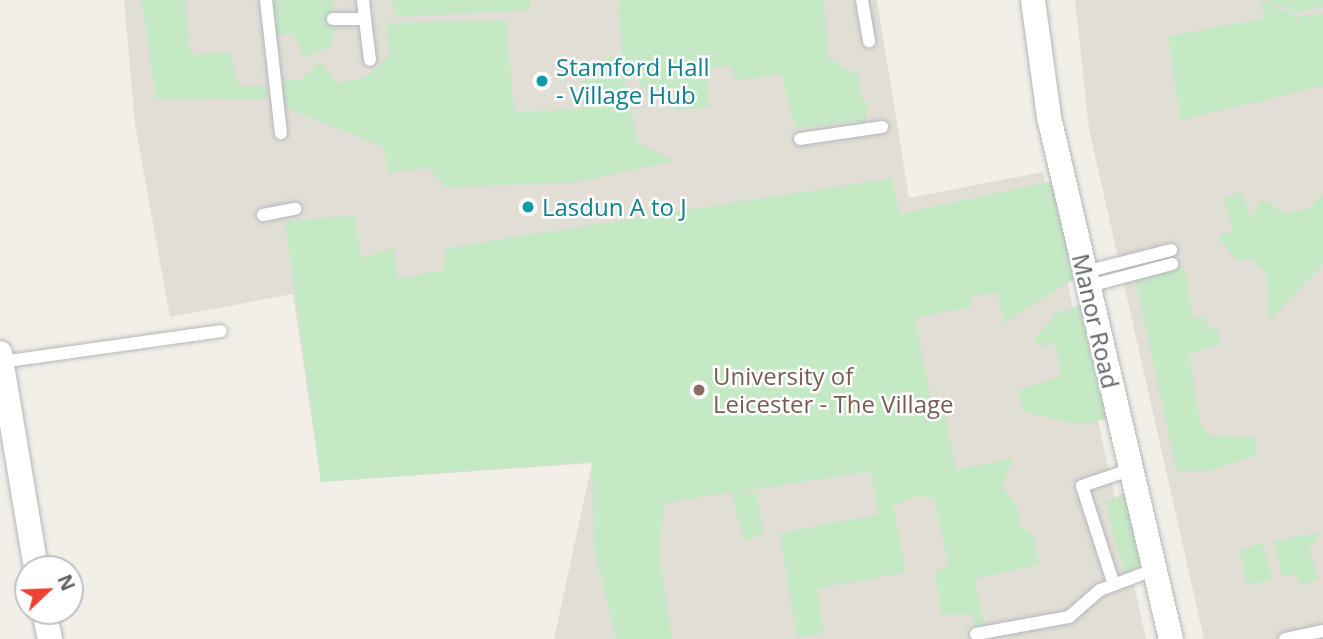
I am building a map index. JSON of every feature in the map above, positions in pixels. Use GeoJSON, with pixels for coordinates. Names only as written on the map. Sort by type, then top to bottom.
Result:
{"type":"FeatureCollection","features":[{"type":"Feature","properties":{"kind":"street","name":"Manor Road"},"geometry":{"type":"LineString","coordinates":[[1033,0],[1049,117],[1129,470],[1171,639]]}},
{"type":"Feature","properties":{"kind":"street"},"geometry":{"type":"LineString","coordinates":[[1,358],[34,555]]}},
{"type":"Feature","properties":{"kind":"lane"},"geometry":{"type":"LineString","coordinates":[[266,0],[281,133]]}},
{"type":"Feature","properties":{"kind":"lane"},"geometry":{"type":"LineString","coordinates":[[363,0],[370,60]]}},
{"type":"Feature","properties":{"kind":"lane"},"geometry":{"type":"LineString","coordinates":[[862,0],[869,41]]}},
{"type":"Feature","properties":{"kind":"lane"},"geometry":{"type":"LineString","coordinates":[[333,19],[365,19]]}},
{"type":"Feature","properties":{"kind":"lane"},"geometry":{"type":"LineString","coordinates":[[800,139],[882,127]]}},
{"type":"Feature","properties":{"kind":"lane"},"geometry":{"type":"LineString","coordinates":[[263,215],[295,209]]}},
{"type":"Feature","properties":{"kind":"lane"},"geometry":{"type":"LineString","coordinates":[[1087,279],[1171,250]]}},
{"type":"Feature","properties":{"kind":"lane"},"geometry":{"type":"LineString","coordinates":[[1087,279],[1172,264]]}},
{"type":"Feature","properties":{"kind":"lane"},"geometry":{"type":"LineString","coordinates":[[1,358],[221,331]]}},
{"type":"Feature","properties":{"kind":"lane"},"geometry":{"type":"LineString","coordinates":[[1114,585],[1082,486],[1129,470]]}},
{"type":"Feature","properties":{"kind":"lane"},"geometry":{"type":"LineString","coordinates":[[976,634],[1069,617],[1100,590],[1153,570]]}},
{"type":"Feature","properties":{"kind":"lane"},"geometry":{"type":"LineString","coordinates":[[1285,639],[1323,631]]}},
{"type":"Feature","properties":{"kind":"shaded area","name":"University of Leicester - The Village"},"geometry":{"type":"Polygon","coordinates":[[[124,0],[877,0],[909,198],[1043,172],[1146,639],[554,639],[592,463],[321,482],[293,294],[170,317],[135,124],[124,0]]]}},
{"type":"Feature","properties":{"kind":"shaded area"},"geometry":{"type":"Polygon","coordinates":[[[1075,0],[1323,0],[1323,639],[1204,639],[1089,129],[1075,0]]]}},
{"type":"Feature","properties":{"kind":"green space"},"geometry":{"type":"Polygon","coordinates":[[[142,0],[185,0],[191,55],[230,51],[239,86],[267,86],[267,99],[156,98],[142,0]]]}},
{"type":"Feature","properties":{"kind":"green space"},"geometry":{"type":"Polygon","coordinates":[[[266,0],[333,0],[333,45],[305,58],[293,33],[270,36],[266,0]]]}},
{"type":"Feature","properties":{"kind":"green space"},"geometry":{"type":"Polygon","coordinates":[[[392,0],[530,0],[530,10],[394,17],[392,0]]]}},
{"type":"Feature","properties":{"kind":"green space"},"geometry":{"type":"Polygon","coordinates":[[[618,0],[824,0],[829,59],[858,75],[861,97],[868,104],[865,126],[858,115],[860,121],[795,128],[781,74],[736,80],[730,65],[706,69],[709,108],[677,110],[650,82],[643,89],[622,55],[618,0]]]}},
{"type":"Feature","properties":{"kind":"green space"},"geometry":{"type":"Polygon","coordinates":[[[1261,0],[1293,14],[1296,23],[1299,16],[1323,14],[1323,86],[1180,120],[1168,36],[1264,19],[1261,0]]]}},
{"type":"Feature","properties":{"kind":"green space"},"geometry":{"type":"Polygon","coordinates":[[[1266,0],[1323,0],[1323,6],[1293,14],[1293,10],[1266,0]]]}},
{"type":"Feature","properties":{"kind":"green space"},"geometry":{"type":"Polygon","coordinates":[[[507,20],[514,112],[582,109],[584,65],[619,55],[638,143],[675,161],[572,183],[446,187],[428,168],[388,173],[384,147],[284,107],[281,81],[300,80],[321,62],[336,83],[363,79],[390,56],[385,23],[507,20]]]}},
{"type":"Feature","properties":{"kind":"green space"},"geometry":{"type":"Polygon","coordinates":[[[892,178],[899,214],[1064,179],[1085,272],[1004,323],[997,292],[970,296],[971,307],[915,318],[934,413],[945,410],[956,470],[1013,458],[1002,487],[1017,505],[1019,526],[1033,535],[1040,564],[975,579],[985,626],[975,627],[972,614],[941,614],[935,573],[948,564],[934,498],[917,496],[893,505],[906,572],[817,589],[824,633],[796,637],[780,533],[884,513],[877,513],[871,471],[736,492],[757,493],[763,533],[744,542],[731,492],[665,503],[659,554],[672,639],[616,639],[594,548],[592,462],[321,482],[285,221],[354,216],[362,258],[393,248],[398,279],[444,270],[446,248],[892,178]]]}},
{"type":"Feature","properties":{"kind":"green space"},"geometry":{"type":"Polygon","coordinates":[[[1241,192],[1251,218],[1262,199],[1285,214],[1310,208],[1323,194],[1323,264],[1269,321],[1266,273],[1251,259],[1237,260],[1217,236],[1234,232],[1223,197],[1241,192]]]}},
{"type":"Feature","properties":{"kind":"green space"},"geometry":{"type":"Polygon","coordinates":[[[1184,265],[1193,319],[1205,317],[1208,329],[1216,327],[1221,344],[1189,353],[1201,427],[1213,436],[1256,437],[1257,455],[1210,470],[1177,472],[1135,279],[1184,265]]]}},
{"type":"Feature","properties":{"kind":"green space"},"geometry":{"type":"Polygon","coordinates":[[[1089,302],[1118,416],[1080,425],[1022,411],[1019,390],[1060,376],[1056,343],[1040,347],[1034,339],[1057,313],[1089,302]]]}},
{"type":"Feature","properties":{"kind":"green space"},"geometry":{"type":"Polygon","coordinates":[[[1133,488],[1149,563],[1125,574],[1105,503],[1133,488]]]}},
{"type":"Feature","properties":{"kind":"green space"},"geometry":{"type":"Polygon","coordinates":[[[1322,532],[1309,548],[1318,579],[1301,585],[1295,574],[1282,576],[1274,541],[1322,532]]]}},
{"type":"Feature","properties":{"kind":"green space"},"geometry":{"type":"Polygon","coordinates":[[[1262,542],[1272,578],[1247,586],[1240,552],[1262,542]]]}},
{"type":"Feature","properties":{"kind":"place","name":"Stamford Hall - Village Hub"},"geometry":{"type":"Point","coordinates":[542,81]}},
{"type":"Feature","properties":{"kind":"place","name":"Lasdun A to J"},"geometry":{"type":"Point","coordinates":[528,207]}},
{"type":"Feature","properties":{"kind":"place","name":"University of Leicester - The Village"},"geometry":{"type":"Point","coordinates":[699,390]}}]}
